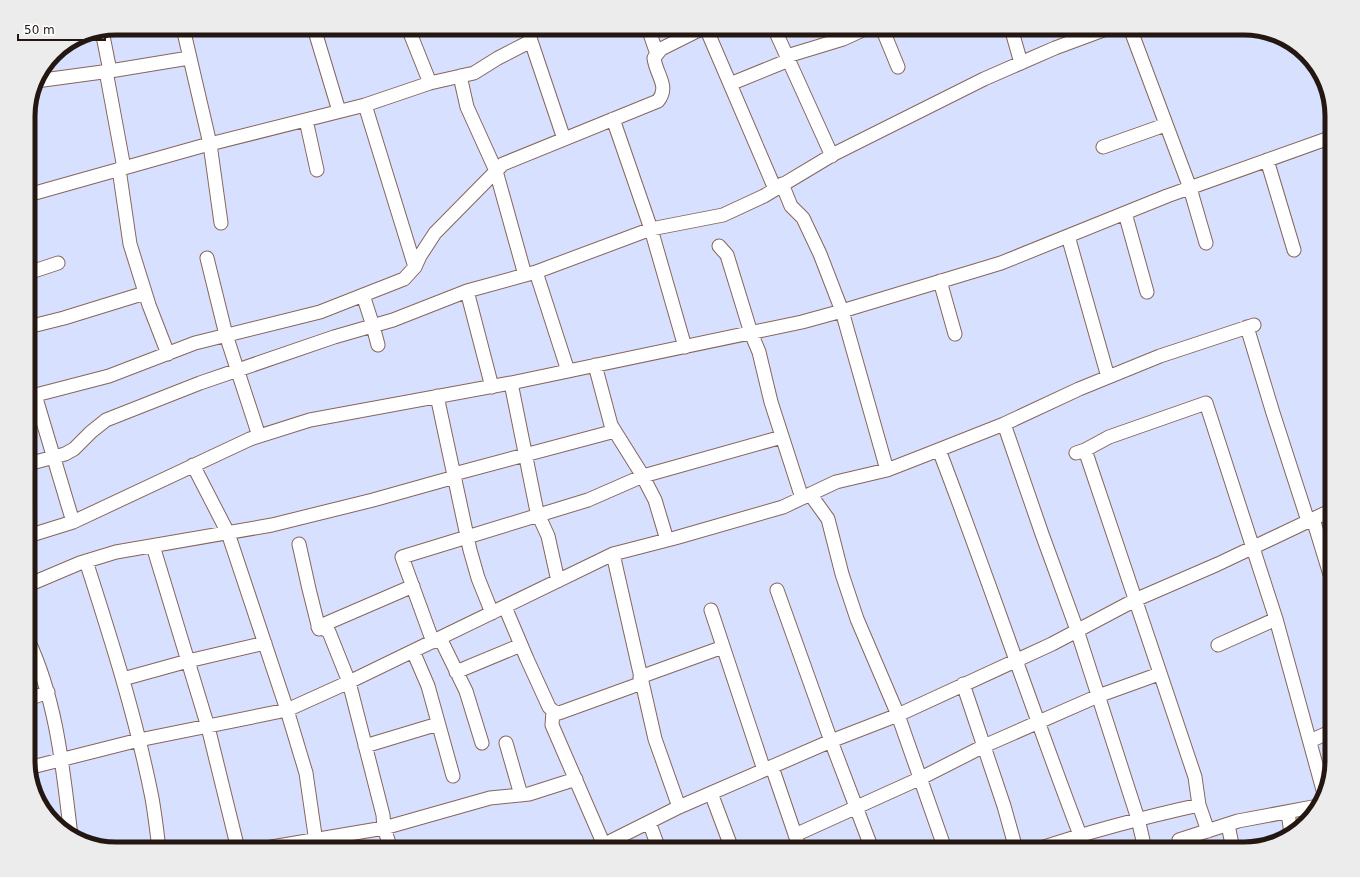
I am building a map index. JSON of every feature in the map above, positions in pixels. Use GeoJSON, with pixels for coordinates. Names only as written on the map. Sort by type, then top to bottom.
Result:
{"type":"FeatureCollection","features":[{"type":"Feature","properties":{"kind":"street"},"geometry":{"type":"LineString","coordinates":[[184,35],[210,144],[221,223]]}},
{"type":"Feature","properties":{"kind":"street"},"geometry":{"type":"LineString","coordinates":[[316,35],[339,111]]}},
{"type":"Feature","properties":{"kind":"street"},"geometry":{"type":"LineString","coordinates":[[411,35],[430,84]]}},
{"type":"Feature","properties":{"kind":"street"},"geometry":{"type":"LineString","coordinates":[[530,35],[564,139]]}},
{"type":"Feature","properties":{"kind":"street"},"geometry":{"type":"LineString","coordinates":[[650,35],[657,54]]}},
{"type":"Feature","properties":{"kind":"street"},"geometry":{"type":"LineString","coordinates":[[35,395],[109,376],[195,343],[320,312],[404,279],[414,267],[435,233],[503,164],[658,101],[663,94],[664,87],[655,67],[654,58],[661,49],[689,35]]}},
{"type":"Feature","properties":{"kind":"street"},"geometry":{"type":"LineString","coordinates":[[709,35],[730,84],[778,186],[791,206],[803,218],[820,254],[842,311],[887,470]]}},
{"type":"Feature","properties":{"kind":"street"},"geometry":{"type":"LineString","coordinates":[[777,35],[832,156]]}},
{"type":"Feature","properties":{"kind":"street"},"geometry":{"type":"LineString","coordinates":[[730,84],[788,58],[852,35]]}},
{"type":"Feature","properties":{"kind":"street"},"geometry":{"type":"LineString","coordinates":[[885,35],[898,67]]}},
{"type":"Feature","properties":{"kind":"street"},"geometry":{"type":"LineString","coordinates":[[1013,35],[1021,63]]}},
{"type":"Feature","properties":{"kind":"street"},"geometry":{"type":"LineString","coordinates":[[35,462],[65,454],[106,420],[200,383],[327,340],[393,320],[467,291],[531,273],[652,229],[723,215],[764,196],[778,186],[832,156],[984,79],[1055,48],[1090,35]]}},
{"type":"Feature","properties":{"kind":"street"},"geometry":{"type":"LineString","coordinates":[[1133,35],[1165,125],[1190,188],[1206,243]]}},
{"type":"Feature","properties":{"kind":"street"},"geometry":{"type":"LineString","coordinates":[[103,36],[130,244],[145,293],[168,354]]}},
{"type":"Feature","properties":{"kind":"street"},"geometry":{"type":"LineString","coordinates":[[35,193],[210,144],[365,105],[430,84],[474,73],[531,41]]}},
{"type":"Feature","properties":{"kind":"street"},"geometry":{"type":"LineString","coordinates":[[43,80],[189,58]]}},
{"type":"Feature","properties":{"kind":"street"},"geometry":{"type":"LineString","coordinates":[[460,76],[467,107],[496,171],[531,273],[568,371]]}},
{"type":"Feature","properties":{"kind":"street"},"geometry":{"type":"LineString","coordinates":[[365,105],[414,267]]}},
{"type":"Feature","properties":{"kind":"street"},"geometry":{"type":"LineString","coordinates":[[613,119],[652,229],[685,347]]}},
{"type":"Feature","properties":{"kind":"street"},"geometry":{"type":"LineString","coordinates":[[306,120],[317,170]]}},
{"type":"Feature","properties":{"kind":"street"},"geometry":{"type":"LineString","coordinates":[[1103,147],[1165,125]]}},
{"type":"Feature","properties":{"kind":"street"},"geometry":{"type":"LineString","coordinates":[[35,534],[73,522],[250,438],[310,420],[492,387],[802,322],[842,311],[1001,263],[1190,188],[1325,139]]}},
{"type":"Feature","properties":{"kind":"street"},"geometry":{"type":"LineString","coordinates":[[1267,160],[1294,250]]}},
{"type":"Feature","properties":{"kind":"street"},"geometry":{"type":"LineString","coordinates":[[1126,213],[1147,292]]}},
{"type":"Feature","properties":{"kind":"street"},"geometry":{"type":"LineString","coordinates":[[1068,236],[1108,377]]}},
{"type":"Feature","properties":{"kind":"street"},"geometry":{"type":"LineString","coordinates":[[719,246],[727,255],[751,333],[759,352],[771,402],[782,437],[806,496],[828,519],[842,574],[857,619],[898,715],[943,842]]}},
{"type":"Feature","properties":{"kind":"street"},"geometry":{"type":"LineString","coordinates":[[207,258],[226,335],[259,436]]}},
{"type":"Feature","properties":{"kind":"street"},"geometry":{"type":"LineString","coordinates":[[35,271],[58,263]]}},
{"type":"Feature","properties":{"kind":"street"},"geometry":{"type":"LineString","coordinates":[[940,281],[955,334]]}},
{"type":"Feature","properties":{"kind":"street"},"geometry":{"type":"LineString","coordinates":[[467,291],[492,387]]}},
{"type":"Feature","properties":{"kind":"street"},"geometry":{"type":"LineString","coordinates":[[35,325],[64,318],[145,293]]}},
{"type":"Feature","properties":{"kind":"street"},"geometry":{"type":"LineString","coordinates":[[363,295],[378,344]]}},
{"type":"Feature","properties":{"kind":"street"},"geometry":{"type":"LineString","coordinates":[[35,766],[139,740],[287,710],[437,640],[613,554],[783,507],[836,482],[887,470],[1004,424],[1108,377],[1160,356],[1250,326],[1273,414],[1325,562]]}},
{"type":"Feature","properties":{"kind":"street"},"geometry":{"type":"LineString","coordinates":[[595,365],[611,425],[643,476],[655,500],[667,540]]}},
{"type":"Feature","properties":{"kind":"street"},"geometry":{"type":"LineString","coordinates":[[511,383],[539,516],[548,536],[558,581]]}},
{"type":"Feature","properties":{"kind":"street"},"geometry":{"type":"LineString","coordinates":[[437,396],[478,578],[492,613]]}},
{"type":"Feature","properties":{"kind":"street"},"geometry":{"type":"LineString","coordinates":[[1208,831],[1199,805],[1194,778],[1159,674],[1080,451],[1109,437],[1206,403],[1276,619],[1322,782]]}},
{"type":"Feature","properties":{"kind":"street"},"geometry":{"type":"LineString","coordinates":[[35,404],[54,458],[73,522]]}},
{"type":"Feature","properties":{"kind":"street"},"geometry":{"type":"LineString","coordinates":[[1004,424],[1077,630],[1138,819],[1143,842]]}},
{"type":"Feature","properties":{"kind":"street"},"geometry":{"type":"LineString","coordinates":[[35,582],[86,561],[116,552],[272,525],[342,508],[525,455],[615,431]]}},
{"type":"Feature","properties":{"kind":"street"},"geometry":{"type":"LineString","coordinates":[[482,743],[466,691],[437,640],[412,586],[402,557],[588,500],[643,476],[782,437]]}},
{"type":"Feature","properties":{"kind":"street"},"geometry":{"type":"LineString","coordinates":[[938,450],[975,545],[1080,835]]}},
{"type":"Feature","properties":{"kind":"street"},"geometry":{"type":"LineString","coordinates":[[193,465],[228,533],[287,710],[306,773],[316,842]]}},
{"type":"Feature","properties":{"kind":"street"},"geometry":{"type":"LineString","coordinates":[[610,842],[679,807],[831,741],[898,715],[1052,644],[1134,600],[1218,564],[1325,513]]}},
{"type":"Feature","properties":{"kind":"street"},"geometry":{"type":"LineString","coordinates":[[299,544],[318,627]]}},
{"type":"Feature","properties":{"kind":"street"},"geometry":{"type":"LineString","coordinates":[[153,546],[208,727],[236,842]]}},
{"type":"Feature","properties":{"kind":"street"},"geometry":{"type":"LineString","coordinates":[[613,554],[655,739],[679,807]]}},
{"type":"Feature","properties":{"kind":"street"},"geometry":{"type":"LineString","coordinates":[[86,561],[123,679],[139,740],[152,799],[158,842]]}},
{"type":"Feature","properties":{"kind":"street"},"geometry":{"type":"LineString","coordinates":[[318,627],[412,586]]}},
{"type":"Feature","properties":{"kind":"street"},"geometry":{"type":"LineString","coordinates":[[777,590],[831,741],[869,842]]}},
{"type":"Feature","properties":{"kind":"street"},"geometry":{"type":"LineString","coordinates":[[505,607],[549,707],[553,711],[559,713],[723,647]]}},
{"type":"Feature","properties":{"kind":"street"},"geometry":{"type":"LineString","coordinates":[[711,610],[768,769],[798,842]]}},
{"type":"Feature","properties":{"kind":"street"},"geometry":{"type":"LineString","coordinates":[[1218,645],[1276,619]]}},
{"type":"Feature","properties":{"kind":"street"},"geometry":{"type":"LineString","coordinates":[[318,627],[319,629],[323,628],[330,632],[349,682],[389,842]]}},
{"type":"Feature","properties":{"kind":"street"},"geometry":{"type":"LineString","coordinates":[[123,679],[188,661],[265,644]]}},
{"type":"Feature","properties":{"kind":"street"},"geometry":{"type":"LineString","coordinates":[[456,672],[521,645]]}},
{"type":"Feature","properties":{"kind":"street"},"geometry":{"type":"LineString","coordinates":[[413,651],[428,686],[453,776]]}},
{"type":"Feature","properties":{"kind":"street"},"geometry":{"type":"LineString","coordinates":[[35,658],[48,692],[61,759],[70,827]]}},
{"type":"Feature","properties":{"kind":"street"},"geometry":{"type":"LineString","coordinates":[[795,835],[921,778],[984,746],[1038,722],[1098,696],[1159,674]]}},
{"type":"Feature","properties":{"kind":"street"},"geometry":{"type":"LineString","coordinates":[[963,684],[1004,806],[1014,842]]}},
{"type":"Feature","properties":{"kind":"street"},"geometry":{"type":"LineString","coordinates":[[35,696],[48,692]]}},
{"type":"Feature","properties":{"kind":"street"},"geometry":{"type":"LineString","coordinates":[[553,711],[552,726],[576,779],[598,842]]}},
{"type":"Feature","properties":{"kind":"street"},"geometry":{"type":"LineString","coordinates":[[365,746],[438,724]]}},
{"type":"Feature","properties":{"kind":"street"},"geometry":{"type":"LineString","coordinates":[[1310,741],[1325,734]]}},
{"type":"Feature","properties":{"kind":"street"},"geometry":{"type":"LineString","coordinates":[[506,743],[521,795]]}},
{"type":"Feature","properties":{"kind":"street"},"geometry":{"type":"LineString","coordinates":[[324,842],[384,828],[490,798],[529,794],[576,779]]}},
{"type":"Feature","properties":{"kind":"street"},"geometry":{"type":"LineString","coordinates":[[711,793],[729,842]]}},
{"type":"Feature","properties":{"kind":"street"},"geometry":{"type":"LineString","coordinates":[[1059,842],[1138,819],[1199,805]]}},
{"type":"Feature","properties":{"kind":"street"},"geometry":{"type":"LineString","coordinates":[[1179,840],[1238,822],[1310,808]]}},
{"type":"Feature","properties":{"kind":"street"},"geometry":{"type":"LineString","coordinates":[[1288,812],[1290,827]]}},
{"type":"Feature","properties":{"kind":"street"},"geometry":{"type":"LineString","coordinates":[[649,822],[656,842]]}},
{"type":"Feature","properties":{"kind":"street"},"geometry":{"type":"LineString","coordinates":[[1228,825],[1232,842]]}},
{"type":"Feature","properties":{"kind":"shaded area"},"geometry":{"type":"Polygon","coordinates":[[[110,35],[1244,35],[1270,39],[1280,43],[1301,59],[1314,75],[1322,95],[1325,116],[1325,761],[1322,782],[1314,802],[1298,822],[1280,834],[1270,838],[1244,842],[116,842],[90,838],[80,834],[59,818],[46,802],[39,787],[35,767],[35,110],[43,80],[62,55],[85,41],[110,35]]]}}]}
